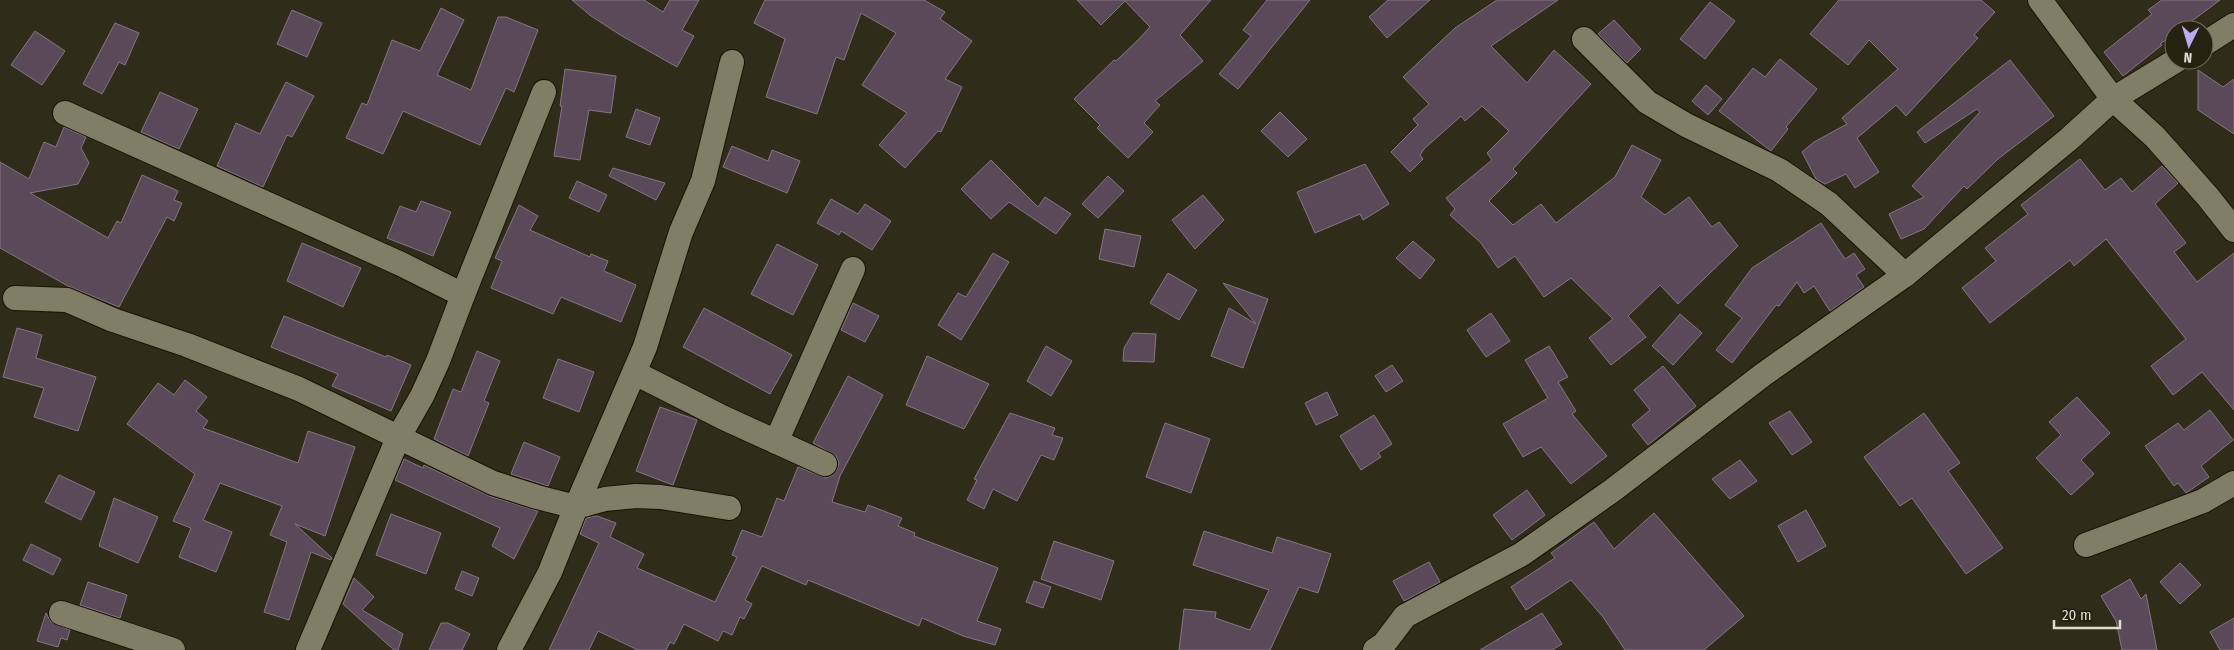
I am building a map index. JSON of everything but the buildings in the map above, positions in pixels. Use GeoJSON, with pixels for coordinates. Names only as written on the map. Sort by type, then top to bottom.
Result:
{"type":"FeatureCollection","features":[{"type":"Feature","properties":{"kind":"street"},"geometry":{"type":"LineString","coordinates":[[2040,0],[2113,99],[2155,137],[2208,197],[2234,230]]}},
{"type":"Feature","properties":{"kind":"street"},"geometry":{"type":"LineString","coordinates":[[2214,38],[2234,25]]}},
{"type":"Feature","properties":{"kind":"street"},"geometry":{"type":"LineString","coordinates":[[1584,39],[1647,102],[1686,125],[1779,170],[1829,204],[1905,275]]}},
{"type":"Feature","properties":{"kind":"street"},"geometry":{"type":"LineString","coordinates":[[509,650],[550,572],[576,506],[635,373],[681,232],[703,181],[732,62]]}},
{"type":"Feature","properties":{"kind":"street"},"geometry":{"type":"LineString","coordinates":[[1375,650],[1384,644],[1405,616],[1522,554],[1613,490],[1764,374],[1905,275],[2062,145],[2113,99],[2164,68]]}},
{"type":"Feature","properties":{"kind":"street"},"geometry":{"type":"LineString","coordinates":[[308,650],[398,438],[422,396],[438,361],[544,92]]}},
{"type":"Feature","properties":{"kind":"street"},"geometry":{"type":"LineString","coordinates":[[65,113],[401,264],[464,296]]}},
{"type":"Feature","properties":{"kind":"street"},"geometry":{"type":"LineString","coordinates":[[776,442],[853,269]]}},
{"type":"Feature","properties":{"kind":"street"},"geometry":{"type":"LineString","coordinates":[[15,298],[67,300],[113,320],[187,345],[300,389],[493,483],[576,506],[636,496],[661,497],[729,508]]}},
{"type":"Feature","properties":{"kind":"street"},"geometry":{"type":"LineString","coordinates":[[635,373],[724,418],[825,464]]}},
{"type":"Feature","properties":{"kind":"street"},"geometry":{"type":"LineString","coordinates":[[2086,545],[2203,501],[2234,483]]}},
{"type":"Feature","properties":{"kind":"street"},"geometry":{"type":"LineString","coordinates":[[61,614],[173,650]]}}]}
